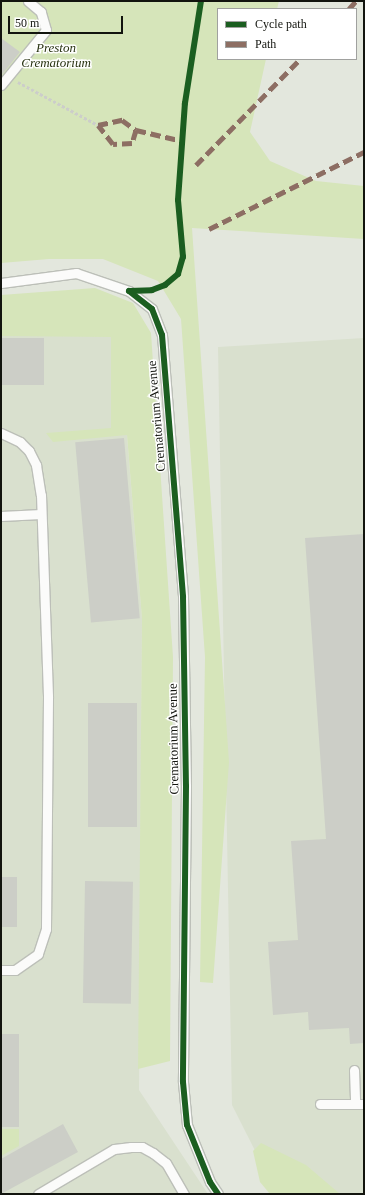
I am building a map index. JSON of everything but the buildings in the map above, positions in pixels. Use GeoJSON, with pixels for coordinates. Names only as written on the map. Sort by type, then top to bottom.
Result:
{"type":"FeatureCollection","features":[{"type":"Feature","properties":{"kind":"lane"},"geometry":{"type":"LineString","coordinates":[[1,85],[46,30],[41,12],[28,1]]}},
{"type":"Feature","properties":{"kind":"lane","name":"Crematorium Avenue"},"geometry":{"type":"LineString","coordinates":[[1,283],[76,273],[128,291],[152,309],[162,335],[183,597],[186,786],[183,1082],[187,1125],[210,1182],[218,1194]]}},
{"type":"Feature","properties":{"kind":"lane"},"geometry":{"type":"LineString","coordinates":[[1,433],[20,442],[29,451],[36,465],[41,514],[48,698],[46,929],[38,954],[15,970],[1,970]]}},
{"type":"Feature","properties":{"kind":"lane"},"geometry":{"type":"LineString","coordinates":[[1,516],[41,514]]}},
{"type":"Feature","properties":{"kind":"lane"},"geometry":{"type":"LineString","coordinates":[[320,1104],[360,1104],[354,1070]]}},
{"type":"Feature","properties":{"kind":"lane"},"geometry":{"type":"LineString","coordinates":[[38,1194],[114,1149],[131,1147],[142,1148],[153,1153],[166,1163],[184,1194]]}},
{"type":"Feature","properties":{"kind":"path"},"geometry":{"type":"LineString","coordinates":[[8,77],[98,126]]}},
{"type":"Feature","properties":{"kind":"shaded area"},"geometry":{"type":"Polygon","coordinates":[[[1,321],[128,331],[127,436],[142,619],[139,1090],[208,1194],[1,1194],[1,321]]]}},
{"type":"Feature","properties":{"kind":"shaded area"},"geometry":{"type":"Polygon","coordinates":[[[364,338],[364,1194],[277,1194],[232,1105],[218,347],[364,338]]]}},
{"type":"Feature","properties":{"kind":"green space","name":"Preston Crematorium"},"geometry":{"type":"Polygon","coordinates":[[[1,1],[279,1],[277,8],[217,8],[217,60],[266,60],[250,132],[270,161],[316,181],[364,186],[364,239],[192,228],[229,762],[213,983],[200,982],[205,657],[181,319],[158,281],[103,259],[49,259],[1,263],[1,1]]]}},
{"type":"Feature","properties":{"kind":"green space"},"geometry":{"type":"Polygon","coordinates":[[[95,288],[133,303],[151,333],[173,657],[170,1061],[138,1069],[142,619],[127,435],[53,442],[46,433],[111,428],[111,337],[1,336],[1,295],[95,288]]]}},
{"type":"Feature","properties":{"kind":"green space"},"geometry":{"type":"Polygon","coordinates":[[[1,1129],[19,1129],[19,1146],[1,1156],[1,1129]]]}},
{"type":"Feature","properties":{"kind":"green space"},"geometry":{"type":"Polygon","coordinates":[[[261,1143],[306,1165],[340,1194],[270,1194],[260,1182],[253,1151],[261,1143]]]}},
{"type":"Feature","properties":{"kind":"marked path"},"geometry":{"type":"LineString","coordinates":[[350,8],[356,1]]}},
{"type":"Feature","properties":{"kind":"marked path"},"geometry":{"type":"LineString","coordinates":[[196,165],[299,60]]}},
{"type":"Feature","properties":{"kind":"marked path"},"geometry":{"type":"LineString","coordinates":[[136,130],[132,143],[113,144],[98,125],[122,120],[136,130],[183,141]]}},
{"type":"Feature","properties":{"kind":"marked path"},"geometry":{"type":"LineString","coordinates":[[209,229],[364,152]]}},
{"type":"Feature","properties":{"kind":"cycle path"},"geometry":{"type":"LineString","coordinates":[[129,291],[152,290],[165,285],[178,274],[183,257],[178,200],[185,103],[201,1]]}},
{"type":"Feature","properties":{"kind":"cycle path"},"geometry":{"type":"LineString","coordinates":[[129,291],[152,309],[162,335],[183,597],[186,786],[183,1082],[187,1125],[210,1182],[218,1194]]}}]}
